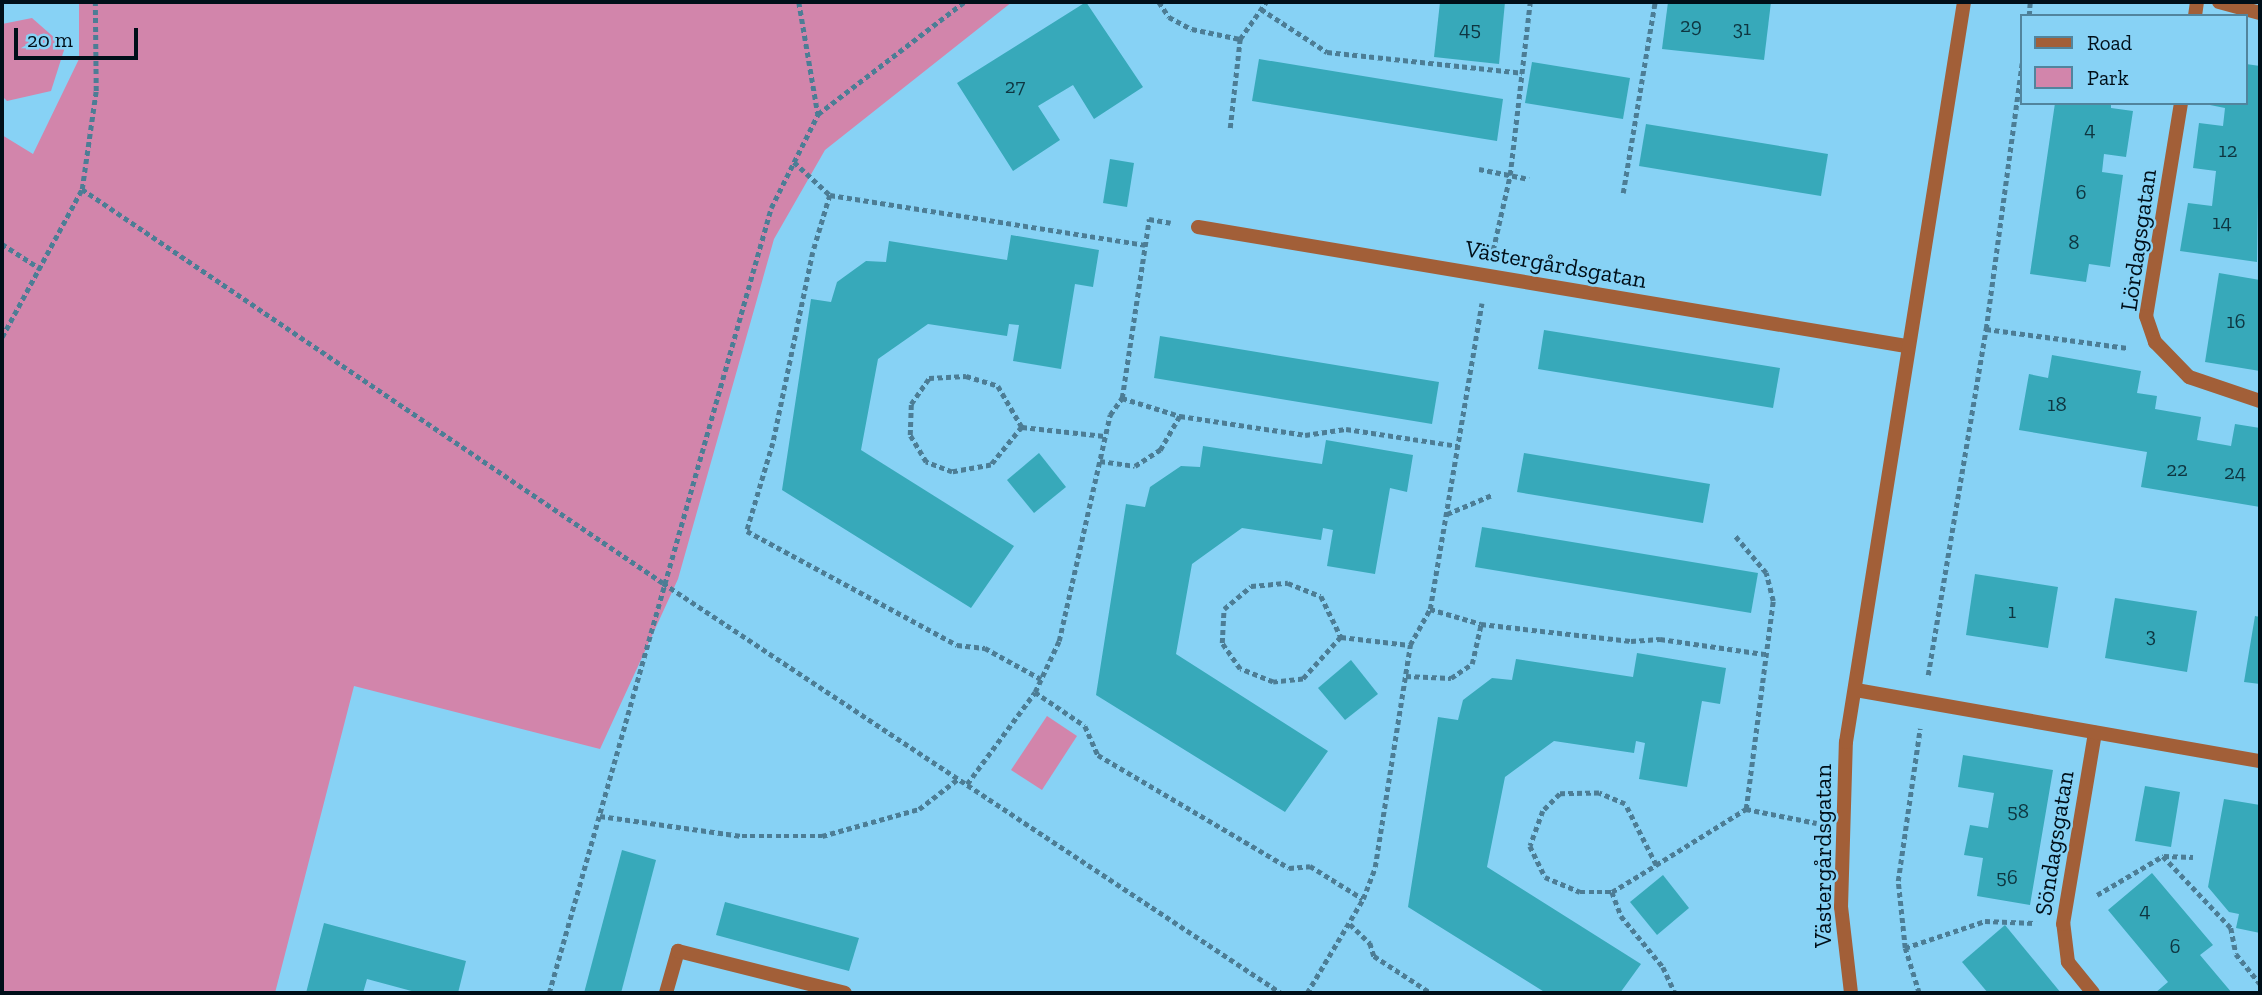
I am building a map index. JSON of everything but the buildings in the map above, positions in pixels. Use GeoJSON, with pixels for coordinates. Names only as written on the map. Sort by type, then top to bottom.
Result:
{"type":"FeatureCollection","features":[{"type":"Feature","properties":{"kind":"street","name":"Västergårdsgatan"},"geometry":{"type":"LineString","coordinates":[[1851,993],[1841,907],[1840,828],[1846,742],[1906,346],[1964,2]]}},
{"type":"Feature","properties":{"kind":"street"},"geometry":{"type":"LineString","coordinates":[[2218,2],[2260,13]]}},
{"type":"Feature","properties":{"kind":"street","name":"Lördagsgatan"},"geometry":{"type":"LineString","coordinates":[[2181,105],[2146,316],[2155,342],[2189,377],[2260,401]]}},
{"type":"Feature","properties":{"kind":"street","name":"Västergårdsgatan"},"geometry":{"type":"LineString","coordinates":[[1198,227],[1906,346]]}},
{"type":"Feature","properties":{"kind":"street"},"geometry":{"type":"LineString","coordinates":[[1856,690],[2260,761]]}},
{"type":"Feature","properties":{"kind":"street","name":"Söndagsgatan"},"geometry":{"type":"LineString","coordinates":[[2093,993],[2068,962],[2063,925],[2095,733]]}},
{"type":"Feature","properties":{"kind":"street"},"geometry":{"type":"LineString","coordinates":[[666,993],[678,951],[845,993]]}},
{"type":"Feature","properties":{"kind":"path"},"geometry":{"type":"LineString","coordinates":[[2,337],[41,270],[82,189],[96,91],[95,2]]}},
{"type":"Feature","properties":{"kind":"path"},"geometry":{"type":"LineString","coordinates":[[799,2],[818,114]]}},
{"type":"Feature","properties":{"kind":"path"},"geometry":{"type":"LineString","coordinates":[[549,993],[745,289],[771,208],[818,114],[964,2]]}},
{"type":"Feature","properties":{"kind":"path"},"geometry":{"type":"LineString","coordinates":[[1158,2],[1169,17],[1192,29],[1240,39]]}},
{"type":"Feature","properties":{"kind":"path"},"geometry":{"type":"LineString","coordinates":[[1230,128],[1240,39],[1266,2]]}},
{"type":"Feature","properties":{"kind":"path"},"geometry":{"type":"LineString","coordinates":[[1307,993],[1350,924],[1375,867],[1410,645],[1430,609],[1487,276],[1510,175],[1530,2]]}},
{"type":"Feature","properties":{"kind":"path"},"geometry":{"type":"LineString","coordinates":[[1623,193],[1655,2]]}},
{"type":"Feature","properties":{"kind":"path"},"geometry":{"type":"LineString","coordinates":[[1261,9],[1326,52],[1522,74]]}},
{"type":"Feature","properties":{"kind":"path"},"geometry":{"type":"LineString","coordinates":[[1919,993],[1905,948],[1898,881],[1924,702],[1986,329],[2021,69]]}},
{"type":"Feature","properties":{"kind":"path"},"geometry":{"type":"LineString","coordinates":[[794,162],[830,195],[1145,245]]}},
{"type":"Feature","properties":{"kind":"path"},"geometry":{"type":"LineString","coordinates":[[1479,169],[1529,179]]}},
{"type":"Feature","properties":{"kind":"path"},"geometry":{"type":"LineString","coordinates":[[82,189],[663,583],[1281,993]]}},
{"type":"Feature","properties":{"kind":"path"},"geometry":{"type":"LineString","coordinates":[[830,195],[813,252],[773,443],[747,531],[957,645],[985,648],[1041,679]]}},
{"type":"Feature","properties":{"kind":"path"},"geometry":{"type":"LineString","coordinates":[[967,784],[1035,692],[1059,640],[1105,436],[1122,398],[1149,219],[1198,227]]}},
{"type":"Feature","properties":{"kind":"path"},"geometry":{"type":"LineString","coordinates":[[2,244],[41,270]]}},
{"type":"Feature","properties":{"kind":"path"},"geometry":{"type":"LineString","coordinates":[[1986,329],[2129,348],[2155,342]]}},
{"type":"Feature","properties":{"kind":"path"},"geometry":{"type":"LineString","coordinates":[[966,376],[998,386],[1022,427],[991,466],[952,472],[926,462],[910,435],[911,404],[929,378],[966,376]]}},
{"type":"Feature","properties":{"kind":"path"},"geometry":{"type":"LineString","coordinates":[[1122,398],[1180,416],[1305,435],[1346,429],[1458,446]]}},
{"type":"Feature","properties":{"kind":"path"},"geometry":{"type":"LineString","coordinates":[[1100,461],[1135,466],[1160,450],[1180,416]]}},
{"type":"Feature","properties":{"kind":"path"},"geometry":{"type":"LineString","coordinates":[[1022,427],[1105,436]]}},
{"type":"Feature","properties":{"kind":"path"},"geometry":{"type":"LineString","coordinates":[[1446,515],[1492,495]]}},
{"type":"Feature","properties":{"kind":"path"},"geometry":{"type":"LineString","coordinates":[[1735,536],[1766,573],[1773,601],[1746,809]]}},
{"type":"Feature","properties":{"kind":"path"},"geometry":{"type":"LineString","coordinates":[[1288,583],[1321,596],[1341,637],[1303,678],[1273,682],[1240,669],[1222,643],[1224,610],[1251,586],[1288,583]]}},
{"type":"Feature","properties":{"kind":"path"},"geometry":{"type":"LineString","coordinates":[[1430,609],[1481,624],[1631,641],[1660,639],[1765,654]]}},
{"type":"Feature","properties":{"kind":"path"},"geometry":{"type":"LineString","coordinates":[[1406,676],[1451,678],[1472,664],[1481,624]]}},
{"type":"Feature","properties":{"kind":"path"},"geometry":{"type":"LineString","coordinates":[[1341,637],[1410,645]]}},
{"type":"Feature","properties":{"kind":"path"},"geometry":{"type":"LineString","coordinates":[[1035,692],[1085,726],[1098,755],[1289,868],[1310,866],[1363,899]]}},
{"type":"Feature","properties":{"kind":"path"},"geometry":{"type":"LineString","coordinates":[[600,816],[742,836],[822,836],[919,809],[958,779]]}},
{"type":"Feature","properties":{"kind":"path"},"geometry":{"type":"LineString","coordinates":[[1656,865],[1625,804],[1599,793],[1560,794],[1543,811],[1530,846],[1545,877],[1580,892],[1612,891],[1656,865],[1746,809],[1840,828]]}},
{"type":"Feature","properties":{"kind":"path"},"geometry":{"type":"LineString","coordinates":[[1905,948],[1985,921],[2063,925],[2096,896],[2163,856],[2193,857]]}},
{"type":"Feature","properties":{"kind":"path"},"geometry":{"type":"LineString","coordinates":[[2163,856],[2231,928],[2236,954],[2260,984]]}},
{"type":"Feature","properties":{"kind":"path"},"geometry":{"type":"LineString","coordinates":[[1612,891],[1621,916],[1663,967],[1675,993]]}},
{"type":"Feature","properties":{"kind":"path"},"geometry":{"type":"LineString","coordinates":[[1350,924],[1370,943],[1374,956],[1432,993]]}},
{"type":"Feature","properties":{"kind":"green space"},"geometry":{"type":"Polygon","coordinates":[[[79,2],[1012,2],[825,150],[774,239],[678,579],[600,749],[354,686],[275,993],[2,993],[2,135],[33,154],[79,59],[79,2]]]}},
{"type":"Feature","properties":{"kind":"green space"},"geometry":{"type":"Polygon","coordinates":[[[32,18],[65,47],[51,91],[7,101],[2,96],[2,24],[32,18]]]}},
{"type":"Feature","properties":{"kind":"green space"},"geometry":{"type":"Polygon","coordinates":[[[1047,716],[1077,736],[1042,790],[1011,770],[1047,716]]]}}]}
